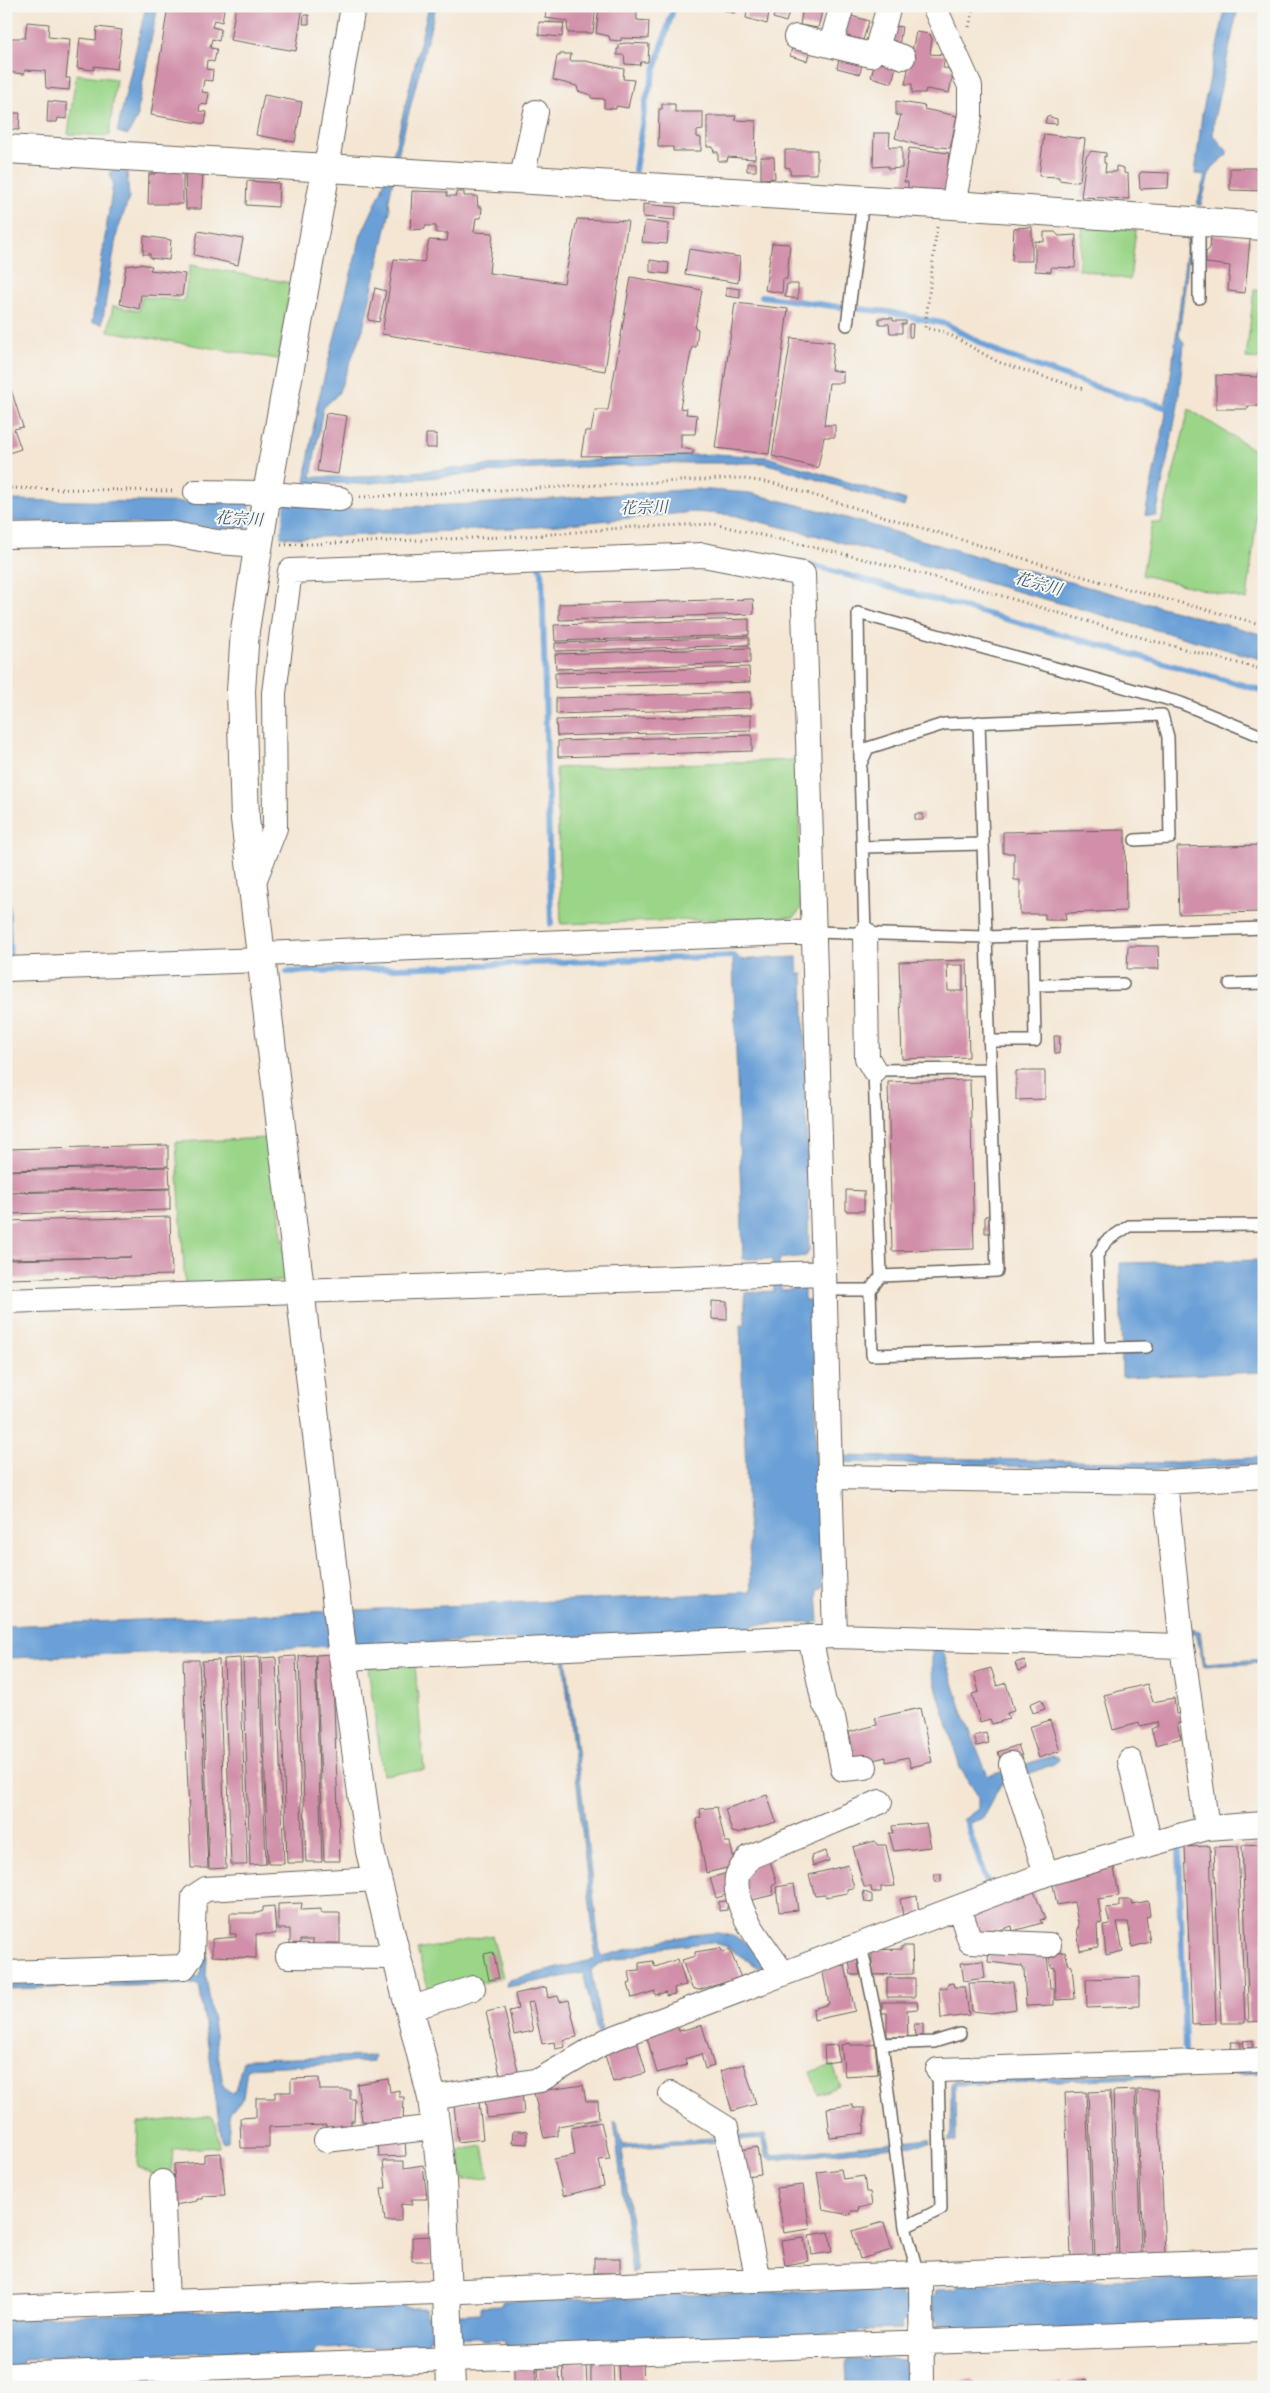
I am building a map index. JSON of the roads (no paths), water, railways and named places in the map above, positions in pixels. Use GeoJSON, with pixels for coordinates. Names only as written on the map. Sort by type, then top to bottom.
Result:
{"type":"FeatureCollection","features":[{"type":"Feature","properties":{"kind":"street"},"geometry":{"type":"LineString","coordinates":[[353,6],[272,495],[259,543],[245,630],[241,691],[245,819],[263,957],[343,1653],[370,1851],[432,2098],[436,2127],[442,2180],[451,2387]]}},
{"type":"Feature","properties":{"kind":"street"},"geometry":{"type":"LineString","coordinates":[[832,44],[842,6]]}},
{"type":"Feature","properties":{"kind":"street"},"geometry":{"type":"LineString","coordinates":[[889,6],[877,48],[902,57]]}},
{"type":"Feature","properties":{"kind":"street"},"geometry":{"type":"LineString","coordinates":[[934,6],[970,86],[970,115],[946,205]]}},
{"type":"Feature","properties":{"kind":"street"},"geometry":{"type":"LineString","coordinates":[[796,37],[832,44],[871,55]]}},
{"type":"Feature","properties":{"kind":"street"},"geometry":{"type":"LineString","coordinates":[[524,168],[536,112]]}},
{"type":"Feature","properties":{"kind":"street"},"geometry":{"type":"LineString","coordinates":[[6,149],[327,163],[1264,226]]}},
{"type":"Feature","properties":{"kind":"street"},"geometry":{"type":"LineString","coordinates":[[196,492],[340,498]]}},
{"type":"Feature","properties":{"kind":"street"},"geometry":{"type":"LineString","coordinates":[[6,536],[168,533],[217,542],[259,543]]}},
{"type":"Feature","properties":{"kind":"street"},"geometry":{"type":"LineString","coordinates":[[253,884],[275,828],[274,693],[290,571],[703,555],[803,574],[824,1281],[832,1477],[835,1636]]}},
{"type":"Feature","properties":{"kind":"street"},"geometry":{"type":"LineString","coordinates":[[6,968],[815,932]]}},
{"type":"Feature","properties":{"kind":"street"},"geometry":{"type":"LineString","coordinates":[[865,934],[867,1058],[874,1070]]}},
{"type":"Feature","properties":{"kind":"street"},"geometry":{"type":"LineString","coordinates":[[6,1301],[302,1291],[824,1281]]}},
{"type":"Feature","properties":{"kind":"street"},"geometry":{"type":"LineString","coordinates":[[832,1477],[1164,1482],[1264,1476]]}},
{"type":"Feature","properties":{"kind":"street"},"geometry":{"type":"LineString","coordinates":[[1164,1482],[1182,1646],[1207,1828]]}},
{"type":"Feature","properties":{"kind":"street"},"geometry":{"type":"LineString","coordinates":[[343,1653],[835,1636],[1182,1646]]}},
{"type":"Feature","properties":{"kind":"street"},"geometry":{"type":"LineString","coordinates":[[810,1638],[824,1703],[833,1717],[843,1769],[865,1767]]}},
{"type":"Feature","properties":{"kind":"street"},"geometry":{"type":"LineString","coordinates":[[1130,1761],[1150,1844]]}},
{"type":"Feature","properties":{"kind":"street"},"geometry":{"type":"LineString","coordinates":[[1011,1764],[1046,1874]]}},
{"type":"Feature","properties":{"kind":"street"},"geometry":{"type":"LineString","coordinates":[[783,1974],[747,1919],[738,1897],[737,1875],[750,1857],[880,1802]]}},
{"type":"Feature","properties":{"kind":"street"},"geometry":{"type":"LineString","coordinates":[[432,2098],[540,2080],[606,2041],[1046,1874],[1207,1828],[1264,1824]]}},
{"type":"Feature","properties":{"kind":"street"},"geometry":{"type":"LineString","coordinates":[[6,1973],[184,1966],[192,1956],[194,1898],[206,1889],[377,1879]]}},
{"type":"Feature","properties":{"kind":"street"},"geometry":{"type":"LineString","coordinates":[[959,1907],[970,1941],[1050,1945]]}},
{"type":"Feature","properties":{"kind":"street"},"geometry":{"type":"LineString","coordinates":[[288,1956],[397,1958]]}},
{"type":"Feature","properties":{"kind":"street"},"geometry":{"type":"LineString","coordinates":[[410,2009],[473,1988]]}},
{"type":"Feature","properties":{"kind":"street"},"geometry":{"type":"LineString","coordinates":[[938,2070],[1264,2060]]}},
{"type":"Feature","properties":{"kind":"street"},"geometry":{"type":"LineString","coordinates":[[671,2094],[726,2128],[758,2280]]}},
{"type":"Feature","properties":{"kind":"street"},"geometry":{"type":"LineString","coordinates":[[326,2140],[436,2127]]}},
{"type":"Feature","properties":{"kind":"street"},"geometry":{"type":"LineString","coordinates":[[162,2182],[167,2302]]}},
{"type":"Feature","properties":{"kind":"street"},"geometry":{"type":"LineString","coordinates":[[6,2308],[758,2280],[919,2279],[1264,2261]]}},
{"type":"Feature","properties":{"kind":"street"},"geometry":{"type":"LineString","coordinates":[[919,2279],[922,2387]]}},
{"type":"Feature","properties":{"kind":"street"},"geometry":{"type":"LineString","coordinates":[[6,2375],[450,2354],[921,2338],[1264,2330]]}},
{"type":"Feature","properties":{"kind":"lane"},"geometry":{"type":"LineString","coordinates":[[847,325],[863,200]]}},
{"type":"Feature","properties":{"kind":"lane"},"geometry":{"type":"LineString","coordinates":[[1199,222],[1199,298]]}},
{"type":"Feature","properties":{"kind":"lane"},"geometry":{"type":"LineString","coordinates":[[865,934],[858,613],[1181,703],[1264,737]]}},
{"type":"Feature","properties":{"kind":"lane"},"geometry":{"type":"LineString","coordinates":[[860,766],[868,748],[944,724],[1162,715],[1168,737],[1170,838],[1135,840]]}},
{"type":"Feature","properties":{"kind":"lane"},"geometry":{"type":"LineString","coordinates":[[881,1276],[997,1272],[979,722]]}},
{"type":"Feature","properties":{"kind":"lane"},"geometry":{"type":"LineString","coordinates":[[863,847],[983,844]]}},
{"type":"Feature","properties":{"kind":"lane"},"geometry":{"type":"LineString","coordinates":[[815,932],[985,937],[1264,928]]}},
{"type":"Feature","properties":{"kind":"lane"},"geometry":{"type":"LineString","coordinates":[[989,1041],[1035,1041],[1033,936]]}},
{"type":"Feature","properties":{"kind":"lane"},"geometry":{"type":"LineString","coordinates":[[1230,984],[1264,983]]}},
{"type":"Feature","properties":{"kind":"lane"},"geometry":{"type":"LineString","coordinates":[[1034,985],[1123,984]]}},
{"type":"Feature","properties":{"kind":"lane"},"geometry":{"type":"LineString","coordinates":[[990,1069],[874,1070],[881,1276],[870,1290],[872,1355],[1147,1347]]}},
{"type":"Feature","properties":{"kind":"lane"},"geometry":{"type":"LineString","coordinates":[[1100,1348],[1096,1256],[1106,1241],[1129,1226],[1264,1225]]}},
{"type":"Feature","properties":{"kind":"lane"},"geometry":{"type":"LineString","coordinates":[[824,1281],[870,1290]]}},
{"type":"Feature","properties":{"kind":"lane"},"geometry":{"type":"LineString","coordinates":[[861,1945],[882,2044],[905,2227],[919,2279]]}},
{"type":"Feature","properties":{"kind":"lane"},"geometry":{"type":"LineString","coordinates":[[882,2044],[934,2042],[960,2034]]}},
{"type":"Feature","properties":{"kind":"lane"},"geometry":{"type":"LineString","coordinates":[[905,2227],[941,2209],[938,2070]]}},
{"type":"Feature","properties":{"kind":"water"},"geometry":{"type":"Polygon","coordinates":[[[146,6],[158,6],[138,106],[138,116],[128,135],[117,132],[146,6]]]}},
{"type":"Feature","properties":{"kind":"water"},"geometry":{"type":"Polygon","coordinates":[[[429,6],[436,6],[400,147],[389,199],[390,211],[363,329],[338,394],[323,408],[311,477],[358,477],[492,465],[716,454],[767,457],[906,500],[904,507],[765,463],[672,463],[515,470],[360,484],[305,482],[317,405],[361,235],[381,192],[395,148],[429,6]]]}},
{"type":"Feature","properties":{"kind":"water"},"geometry":{"type":"Polygon","coordinates":[[[1226,6],[1238,8],[1214,119],[1213,135],[1227,151],[1227,155],[1215,165],[1209,174],[1201,205],[1197,205],[1205,175],[1195,174],[1202,114],[1226,6]]]}},
{"type":"Feature","properties":{"kind":"water"},"geometry":{"type":"Polygon","coordinates":[[[114,167],[124,167],[127,171],[129,198],[117,233],[102,324],[92,322],[113,184],[110,173],[114,167]]]}},
{"type":"Feature","properties":{"kind":"water"},"geometry":{"type":"Polygon","coordinates":[[[1188,236],[1191,236],[1179,336],[1184,343],[1178,405],[1156,516],[1145,515],[1166,414],[1165,404],[1169,389],[1188,236]]]}},
{"type":"Feature","properties":{"kind":"water","name":"花宗川"},"geometry":{"type":"Polygon","coordinates":[[[696,489],[750,493],[826,512],[1000,563],[1264,635],[1264,660],[818,536],[732,515],[694,512],[536,527],[299,538],[223,533],[193,525],[6,521],[6,500],[298,504],[337,509],[476,504],[696,489]]]}},
{"type":"Feature","properties":{"kind":"water"},"geometry":{"type":"Polygon","coordinates":[[[797,957],[798,974],[803,974],[809,1251],[806,1256],[779,1259],[781,1290],[804,1288],[804,1300],[815,1300],[816,1459],[822,1588],[817,1590],[819,1622],[814,1622],[811,1629],[810,1622],[752,1625],[752,1631],[9,1658],[6,1654],[6,1626],[751,1592],[740,1325],[745,1325],[745,1293],[774,1291],[772,1259],[743,1259],[733,960],[797,957]]]}},
{"type":"Feature","properties":{"kind":"water"},"geometry":{"type":"Polygon","coordinates":[[[1264,1260],[1264,1372],[1122,1377],[1120,1263],[1264,1260]]]}},
{"type":"Feature","properties":{"kind":"water"},"geometry":{"type":"Polygon","coordinates":[[[840,1456],[1165,1463],[1264,1457],[1264,1464],[1159,1470],[840,1462],[840,1456]]]}},
{"type":"Feature","properties":{"kind":"water"},"geometry":{"type":"Polygon","coordinates":[[[1192,1629],[1200,1631],[1204,1663],[1264,1659],[1264,1663],[1203,1666],[1196,1633],[1192,1633],[1192,1629]]]}},
{"type":"Feature","properties":{"kind":"water"},"geometry":{"type":"Polygon","coordinates":[[[942,1648],[963,1714],[988,1776],[1052,1756],[1058,1757],[1059,1760],[1054,1764],[1001,1784],[982,1819],[967,1824],[963,1820],[978,1809],[978,1796],[960,1768],[932,1673],[932,1649],[942,1648]]]}},
{"type":"Feature","properties":{"kind":"water"},"geometry":{"type":"Polygon","coordinates":[[[566,1655],[600,1953],[603,1956],[671,1939],[699,1934],[720,1933],[744,1941],[757,1952],[765,1965],[759,1968],[725,1946],[711,1942],[661,1948],[597,1965],[591,1970],[602,2032],[598,2034],[583,1973],[507,1987],[506,1984],[509,1980],[596,1959],[563,1656],[566,1655]]]}},
{"type":"Feature","properties":{"kind":"water"},"geometry":{"type":"Polygon","coordinates":[[[206,1932],[208,1936],[206,1976],[223,2085],[230,2093],[235,2091],[243,2061],[248,2059],[374,2056],[373,2061],[247,2068],[243,2098],[230,2113],[228,2141],[222,2142],[199,1984],[6,1989],[6,1985],[200,1977],[204,1934],[206,1932]]]}},
{"type":"Feature","properties":{"kind":"water"},"geometry":{"type":"Polygon","coordinates":[[[1264,2070],[1264,2073],[955,2085],[956,2142],[949,2142],[951,2137],[951,2084],[954,2080],[1264,2070]]]}},
{"type":"Feature","properties":{"kind":"water"},"geometry":{"type":"Polygon","coordinates":[[[614,2121],[617,2123],[622,2145],[765,2134],[771,2155],[776,2155],[930,2138],[931,2143],[772,2160],[767,2156],[761,2139],[622,2149],[637,2272],[632,2273],[614,2121]]]}},
{"type":"Feature","properties":{"kind":"water"},"geometry":{"type":"Polygon","coordinates":[[[1264,2275],[1264,2321],[961,2333],[959,2326],[938,2325],[937,2320],[902,2320],[901,2329],[861,2330],[858,2333],[505,2347],[505,2341],[482,2341],[479,2337],[429,2338],[428,2346],[316,2349],[313,2356],[244,2356],[243,2351],[23,2359],[22,2366],[6,2367],[6,2318],[404,2304],[405,2308],[425,2308],[426,2316],[480,2313],[480,2307],[500,2306],[503,2301],[626,2297],[627,2300],[633,2300],[633,2293],[639,2293],[639,2300],[645,2300],[646,2295],[900,2289],[901,2297],[935,2297],[936,2290],[957,2289],[958,2285],[1264,2275]]]}},
{"type":"Feature","properties":{"kind":"water"},"geometry":{"type":"Polygon","coordinates":[[[870,2350],[877,2350],[878,2359],[905,2360],[906,2387],[847,2387],[846,2360],[870,2360],[870,2350]]]}},
{"type":"Feature","properties":{"kind":"waterway"},"geometry":{"type":"LineString","coordinates":[[635,170],[646,100],[674,6]]}},
{"type":"Feature","properties":{"kind":"waterway"},"geometry":{"type":"LineString","coordinates":[[1200,6],[1231,11]]}},
{"type":"Feature","properties":{"kind":"waterway"},"geometry":{"type":"LineString","coordinates":[[762,296],[888,312],[946,324],[999,353],[1102,389],[1172,409]]}},
{"type":"Feature","properties":{"kind":"waterway"},"geometry":{"type":"LineString","coordinates":[[800,562],[1264,691]]}},
{"type":"Feature","properties":{"kind":"waterway"},"geometry":{"type":"LineString","coordinates":[[539,565],[542,573],[551,924]]}},
{"type":"Feature","properties":{"kind":"waterway"},"geometry":{"type":"LineString","coordinates":[[6,881],[10,964]]}},
{"type":"Feature","properties":{"kind":"waterway"},"geometry":{"type":"LineString","coordinates":[[287,972],[734,956],[738,960]]}},
{"type":"Feature","properties":{"kind":"waterway"},"geometry":{"type":"LineString","coordinates":[[967,1824],[989,1889]]}},
{"type":"Feature","properties":{"kind":"waterway"},"geometry":{"type":"LineString","coordinates":[[1177,1846],[1179,1848],[1185,2050]]}}]}
